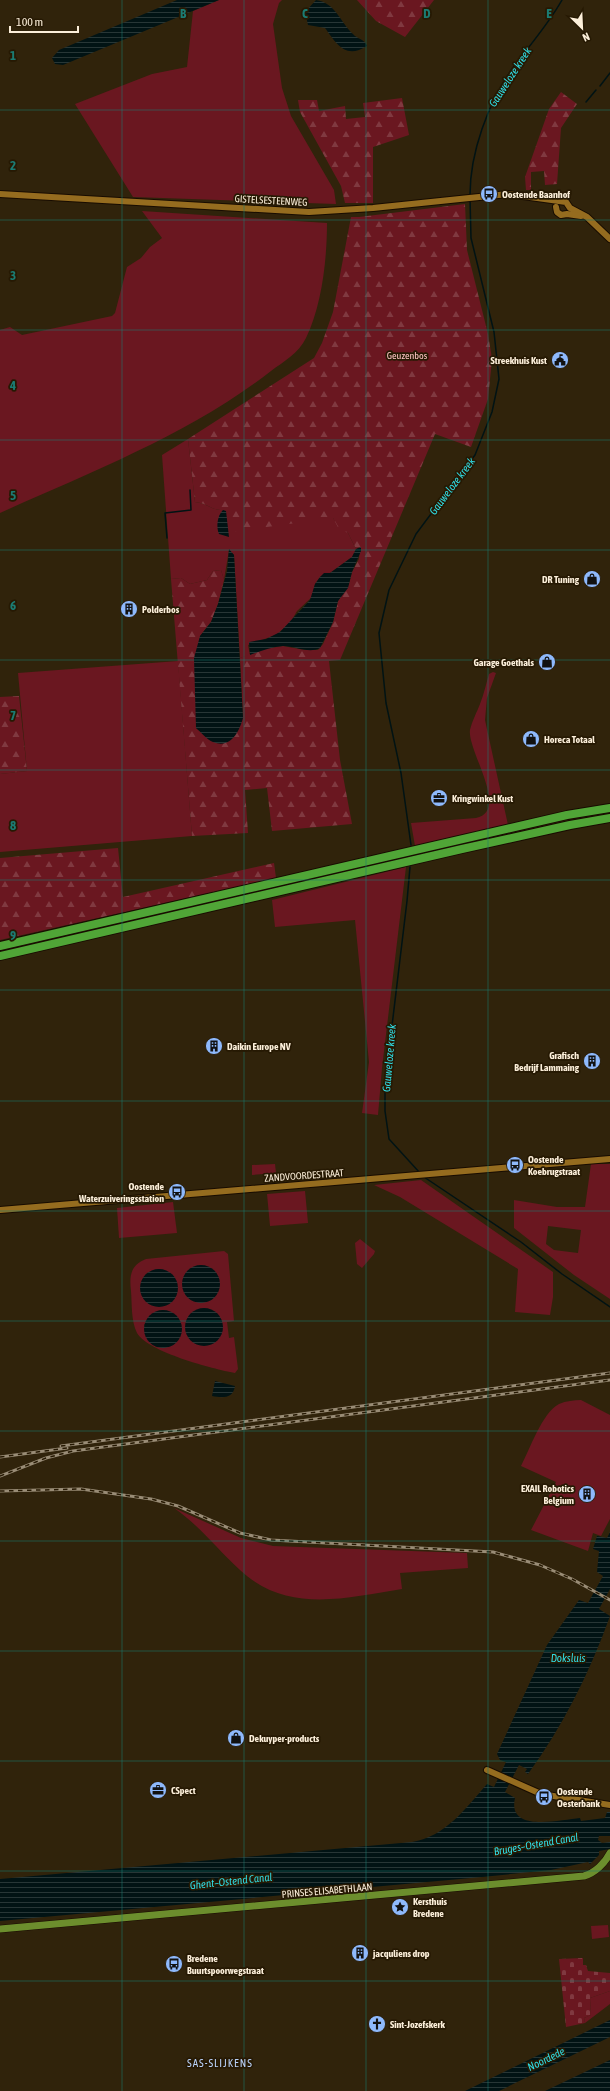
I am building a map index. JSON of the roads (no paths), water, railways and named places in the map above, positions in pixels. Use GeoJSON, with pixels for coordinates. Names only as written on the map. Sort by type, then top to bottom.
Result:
{"type":"FeatureCollection","features":[{"type":"Feature","properties":{"kind":"highway"},"geometry":{"type":"LineString","coordinates":[[0,946],[566,815],[610,808]]}},
{"type":"Feature","properties":{"kind":"highway"},"geometry":{"type":"LineString","coordinates":[[0,956],[462,849],[570,825],[610,818]]}},
{"type":"Feature","properties":{"kind":"main road","name":"GISTELSESTEENWEG"},"geometry":{"type":"LineString","coordinates":[[0,194],[322,212],[513,194],[540,198],[558,205]]}},
{"type":"Feature","properties":{"kind":"main road"},"geometry":{"type":"LineString","coordinates":[[568,211],[566,202],[558,205],[559,214],[568,211],[591,222],[610,239]]}},
{"type":"Feature","properties":{"kind":"main road","name":"ZANDVOORDESTRAAT"},"geometry":{"type":"LineString","coordinates":[[0,1210],[610,1160]]}},
{"type":"Feature","properties":{"kind":"main road"},"geometry":{"type":"LineString","coordinates":[[487,1770],[524,1787],[552,1796],[610,1805]]}},
{"type":"Feature","properties":{"kind":"main road","name":"PRINSES ELISABETHLAAN"},"geometry":{"type":"LineString","coordinates":[[0,1929],[584,1876],[592,1873],[601,1865],[610,1853]]}},
{"type":"Feature","properties":{"kind":"water"},"geometry":{"type":"Polygon","coordinates":[[[177,0],[219,0],[63,65],[55,64],[52,58],[59,50],[177,0]]]}},
{"type":"Feature","properties":{"kind":"water"},"geometry":{"type":"Polygon","coordinates":[[[316,0],[323,2],[333,9],[348,29],[355,36],[365,42],[367,46],[359,50],[347,50],[337,44],[325,28],[308,25],[305,12],[316,0]]]}},
{"type":"Feature","properties":{"kind":"water"},"geometry":{"type":"Polygon","coordinates":[[[223,510],[226,511],[229,537],[219,534],[218,531],[218,518],[223,510]]]}},
{"type":"Feature","properties":{"kind":"water"},"geometry":{"type":"Polygon","coordinates":[[[361,547],[361,551],[352,572],[348,588],[338,601],[333,622],[320,648],[316,650],[307,650],[283,646],[270,648],[250,655],[249,642],[266,639],[280,632],[310,600],[315,584],[320,577],[324,573],[330,573],[352,557],[356,549],[361,547]]]}},
{"type":"Feature","properties":{"kind":"water"},"geometry":{"type":"Polygon","coordinates":[[[229,549],[234,555],[243,718],[239,729],[233,738],[225,743],[219,744],[209,740],[196,728],[194,658],[200,636],[211,622],[218,604],[227,571],[229,549]]]}},
{"type":"Feature","properties":{"kind":"water"},"geometry":{"type":"Polygon","coordinates":[[[201,1265],[214,1271],[220,1284],[214,1297],[201,1303],[188,1297],[182,1284],[188,1271],[201,1265]]]}},
{"type":"Feature","properties":{"kind":"water"},"geometry":{"type":"Polygon","coordinates":[[[159,1269],[169,1272],[175,1278],[178,1288],[175,1298],[169,1304],[159,1307],[149,1304],[143,1298],[140,1288],[143,1278],[149,1272],[159,1269]]]}},
{"type":"Feature","properties":{"kind":"water"},"geometry":{"type":"Polygon","coordinates":[[[204,1308],[217,1314],[223,1327],[217,1340],[204,1346],[191,1340],[185,1327],[191,1314],[204,1308]]]}},
{"type":"Feature","properties":{"kind":"water"},"geometry":{"type":"Polygon","coordinates":[[[163,1310],[176,1316],[182,1329],[176,1342],[163,1348],[150,1342],[144,1329],[150,1316],[163,1310]]]}},
{"type":"Feature","properties":{"kind":"water"},"geometry":{"type":"Polygon","coordinates":[[[215,1381],[235,1386],[234,1390],[226,1397],[212,1396],[215,1381]]]}},
{"type":"Feature","properties":{"kind":"water"},"geometry":{"type":"Polygon","coordinates":[[[610,1532],[610,1589],[599,1609],[610,1616],[594,1658],[575,1698],[541,1756],[528,1774],[525,1772],[527,1769],[519,1765],[505,1792],[515,1798],[515,1809],[519,1816],[527,1820],[537,1822],[580,1818],[581,1821],[605,1818],[607,1812],[610,1812],[610,1836],[599,1836],[598,1840],[602,1843],[610,1842],[610,1849],[599,1851],[599,1855],[590,1864],[588,1862],[551,1870],[482,1877],[0,1921],[0,1879],[412,1842],[424,1839],[445,1828],[463,1812],[487,1784],[494,1787],[506,1762],[500,1760],[497,1754],[547,1645],[579,1600],[588,1603],[603,1576],[597,1572],[599,1551],[593,1549],[597,1536],[607,1538],[610,1532]]]}},
{"type":"Feature","properties":{"kind":"water","name":"Noordede"},"geometry":{"type":"Polygon","coordinates":[[[610,2020],[610,2037],[499,2091],[465,2091],[610,2020]]]}},
{"type":"Feature","properties":{"kind":"water"},"geometry":{"type":"Polygon","coordinates":[[[610,2060],[610,2091],[545,2091],[610,2060]]]}},
{"type":"Feature","properties":{"kind":"waterway","name":"Gauweloze kreek"},"geometry":{"type":"LineString","coordinates":[[470,195],[473,162],[477,145],[495,97],[512,69],[545,27],[562,0]]}},
{"type":"Feature","properties":{"kind":"waterway"},"geometry":{"type":"LineString","coordinates":[[600,86],[610,73]]}},
{"type":"Feature","properties":{"kind":"waterway"},"geometry":{"type":"LineString","coordinates":[[586,102],[596,90]]}},
{"type":"Feature","properties":{"kind":"waterway","name":"Gauweloze kreek"},"geometry":{"type":"LineString","coordinates":[[411,845],[401,773],[386,703],[379,633],[389,590],[416,534],[475,455],[492,412],[499,379],[494,332],[471,238],[470,199]]}},
{"type":"Feature","properties":{"kind":"waterway"},"geometry":{"type":"LineString","coordinates":[[167,538],[165,513],[191,510],[190,490]]}},
{"type":"Feature","properties":{"kind":"waterway","name":"Gauweloze kreek"},"geometry":{"type":"LineString","coordinates":[[410,867],[385,1084],[385,1111],[389,1139],[420,1173]]}},
{"type":"Feature","properties":{"kind":"waterway","name":"Gauweloze kreek"},"geometry":{"type":"LineString","coordinates":[[424,1177],[521,1242],[562,1274],[610,1307]]}},
{"type":"Feature","properties":{"kind":"railway"},"geometry":{"type":"LineString","coordinates":[[61,1446],[610,1373]]}},
{"type":"Feature","properties":{"kind":"railway"},"geometry":{"type":"LineString","coordinates":[[0,1476],[46,1458],[73,1451],[610,1380]]}},
{"type":"Feature","properties":{"kind":"railway"},"geometry":{"type":"LineString","coordinates":[[0,1457],[67,1448]]}},
{"type":"Feature","properties":{"kind":"railway"},"geometry":{"type":"LineString","coordinates":[[0,1491],[81,1489],[151,1499],[178,1506],[240,1533],[271,1540],[493,1552],[540,1565],[572,1579],[610,1600]]}},
{"type":"Feature","properties":{"kind":"place","name":"Oostende Baanhof"},"geometry":{"type":"Point","coordinates":[489,194]}},
{"type":"Feature","properties":{"kind":"place","name":"Streekhuis Kust"},"geometry":{"type":"Point","coordinates":[560,360]}},
{"type":"Feature","properties":{"kind":"place","name":"DR Tuning"},"geometry":{"type":"Point","coordinates":[592,579]}},
{"type":"Feature","properties":{"kind":"place","name":"Polderbos"},"geometry":{"type":"Point","coordinates":[129,609]}},
{"type":"Feature","properties":{"kind":"place","name":"Garage Goethals"},"geometry":{"type":"Point","coordinates":[547,662]}},
{"type":"Feature","properties":{"kind":"place","name":"Horeca Totaal"},"geometry":{"type":"Point","coordinates":[531,739]}},
{"type":"Feature","properties":{"kind":"place","name":"Kringwinkel Kust"},"geometry":{"type":"Point","coordinates":[439,798]}},
{"type":"Feature","properties":{"kind":"place","name":"Daikin Europe NV"},"geometry":{"type":"Point","coordinates":[214,1046]}},
{"type":"Feature","properties":{"kind":"place","name":"Grafisch Bedrijf Lammaing"},"geometry":{"type":"Point","coordinates":[592,1061]}},
{"type":"Feature","properties":{"kind":"place","name":"Oostende Koebrugstraat"},"geometry":{"type":"Point","coordinates":[515,1165]}},
{"type":"Feature","properties":{"kind":"place","name":"Oostende Waterzuiveringsstation"},"geometry":{"type":"Point","coordinates":[177,1192]}},
{"type":"Feature","properties":{"kind":"place","name":"EXAIL Robotics Belgium"},"geometry":{"type":"Point","coordinates":[587,1494]}},
{"type":"Feature","properties":{"kind":"place","name":"Dekuyper-products"},"geometry":{"type":"Point","coordinates":[236,1738]}},
{"type":"Feature","properties":{"kind":"place","name":"CSpect"},"geometry":{"type":"Point","coordinates":[158,1790]}},
{"type":"Feature","properties":{"kind":"place","name":"Oostende Oesterbank"},"geometry":{"type":"Point","coordinates":[544,1797]}},
{"type":"Feature","properties":{"kind":"place","name":"Kersthuis Bredene"},"geometry":{"type":"Point","coordinates":[400,1907]}},
{"type":"Feature","properties":{"kind":"place","name":"jacquliens drop"},"geometry":{"type":"Point","coordinates":[360,1953]}},
{"type":"Feature","properties":{"kind":"place","name":"Bredene Buurtspoorwegstraat"},"geometry":{"type":"Point","coordinates":[174,1964]}},
{"type":"Feature","properties":{"kind":"place","name":"Sint-Jozefskerk"},"geometry":{"type":"Point","coordinates":[377,2024]}},
{"type":"Feature","properties":{"kind":"district","name":"SAS-SLIJKENS"},"geometry":{"type":"Point","coordinates":[220,2063]}},
{"type":"Feature","properties":{"kind":"park label","name":"Geuzenbos"},"geometry":{"type":"Point","coordinates":[407,355]}},
{"type":"Feature","properties":{"kind":"water label","name":"Doksluis"},"geometry":{"type":"Point","coordinates":[568,1658]}},
{"type":"Feature","properties":{"kind":"water label","name":"Bruges–Ostend Canal"},"geometry":{"type":"Point","coordinates":[536,1844]}},
{"type":"Feature","properties":{"kind":"water label","name":"Ghent–Ostend Canal"},"geometry":{"type":"Point","coordinates":[231,1881]}}]}
